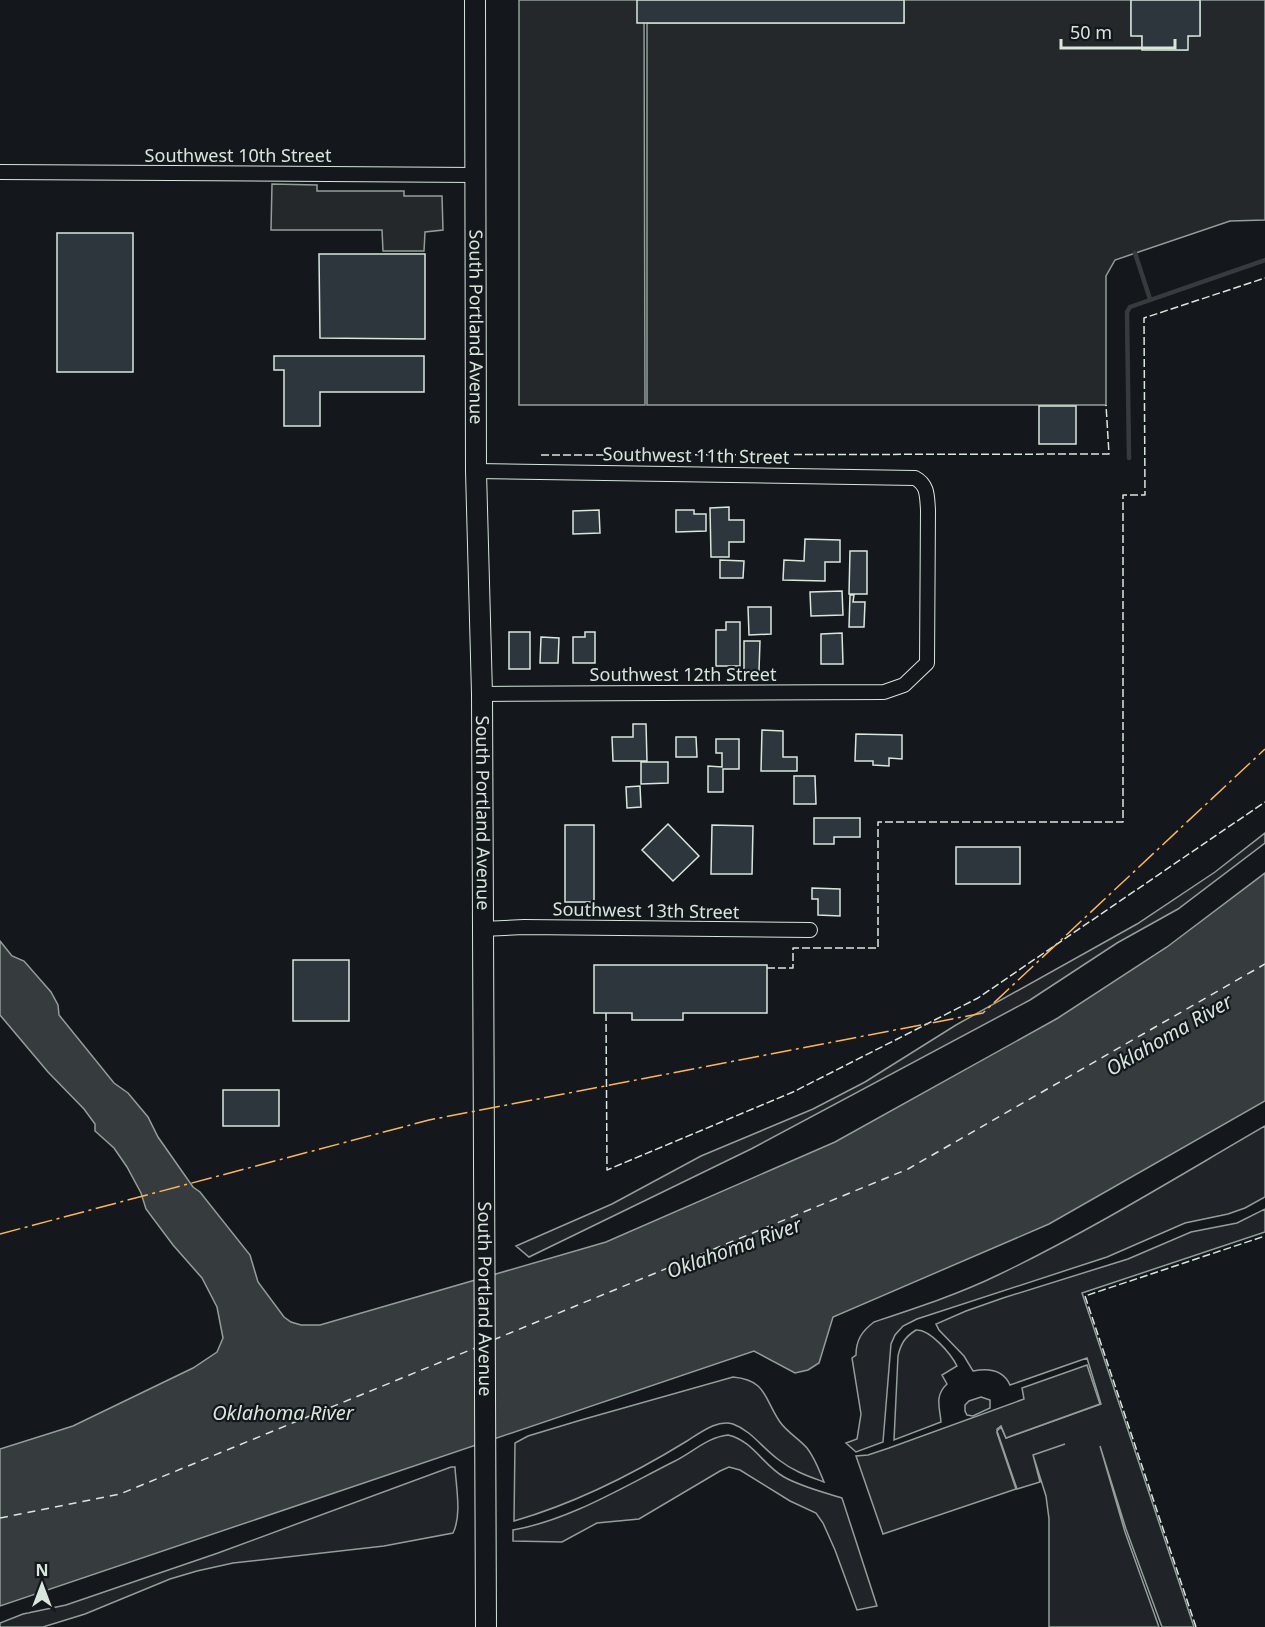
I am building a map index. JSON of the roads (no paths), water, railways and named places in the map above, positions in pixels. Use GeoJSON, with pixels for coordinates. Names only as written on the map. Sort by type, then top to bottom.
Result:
{"type":"FeatureCollection","features":[{"type":"Feature","properties":{"kind":"main road","name":"South Portland Avenue"},"geometry":{"type":"LineString","coordinates":[[475,0],[476,471],[482,694],[486,1627]]}},
{"type":"Feature","properties":{"kind":"street","name":"Southwest 10th Street"},"geometry":{"type":"LineString","coordinates":[[0,172],[475,175]]}},
{"type":"Feature","properties":{"kind":"street","name":"Southwest 11th Street"},"geometry":{"type":"LineString","coordinates":[[476,471],[915,478],[922,482],[927,492],[927,663],[903,686],[884,692]]}},
{"type":"Feature","properties":{"kind":"street","name":"Southwest 12th Street"},"geometry":{"type":"LineString","coordinates":[[482,694],[884,692]]}},
{"type":"Feature","properties":{"kind":"street","name":"Southwest 13th Street"},"geometry":{"type":"LineString","coordinates":[[482,929],[524,927],[810,930]]}},
{"type":"Feature","properties":{"kind":"water","name":"Oklahoma River"},"geometry":{"type":"Polygon","coordinates":[[[1265,873],[1265,1101],[1049,1224],[833,1317],[819,1363],[808,1370],[795,1373],[754,1351],[0,1606],[0,1449],[73,1426],[193,1368],[217,1352],[223,1338],[217,1307],[202,1278],[146,1209],[141,1193],[114,1148],[95,1131],[95,1124],[84,1109],[48,1072],[0,1015],[0,941],[12,956],[24,961],[51,992],[58,1005],[59,1015],[114,1083],[128,1093],[148,1117],[158,1137],[193,1187],[200,1192],[250,1255],[258,1282],[284,1317],[301,1325],[320,1325],[606,1242],[835,1142],[1058,1018],[1167,947],[1265,873]]]}},
{"type":"Feature","properties":{"kind":"waterway"},"geometry":{"type":"LineString","coordinates":[[1135,253],[1150,299]]}},
{"type":"Feature","properties":{"kind":"waterway"},"geometry":{"type":"LineString","coordinates":[[1129,458],[1127,312],[1130,307],[1265,260]]}}]}
